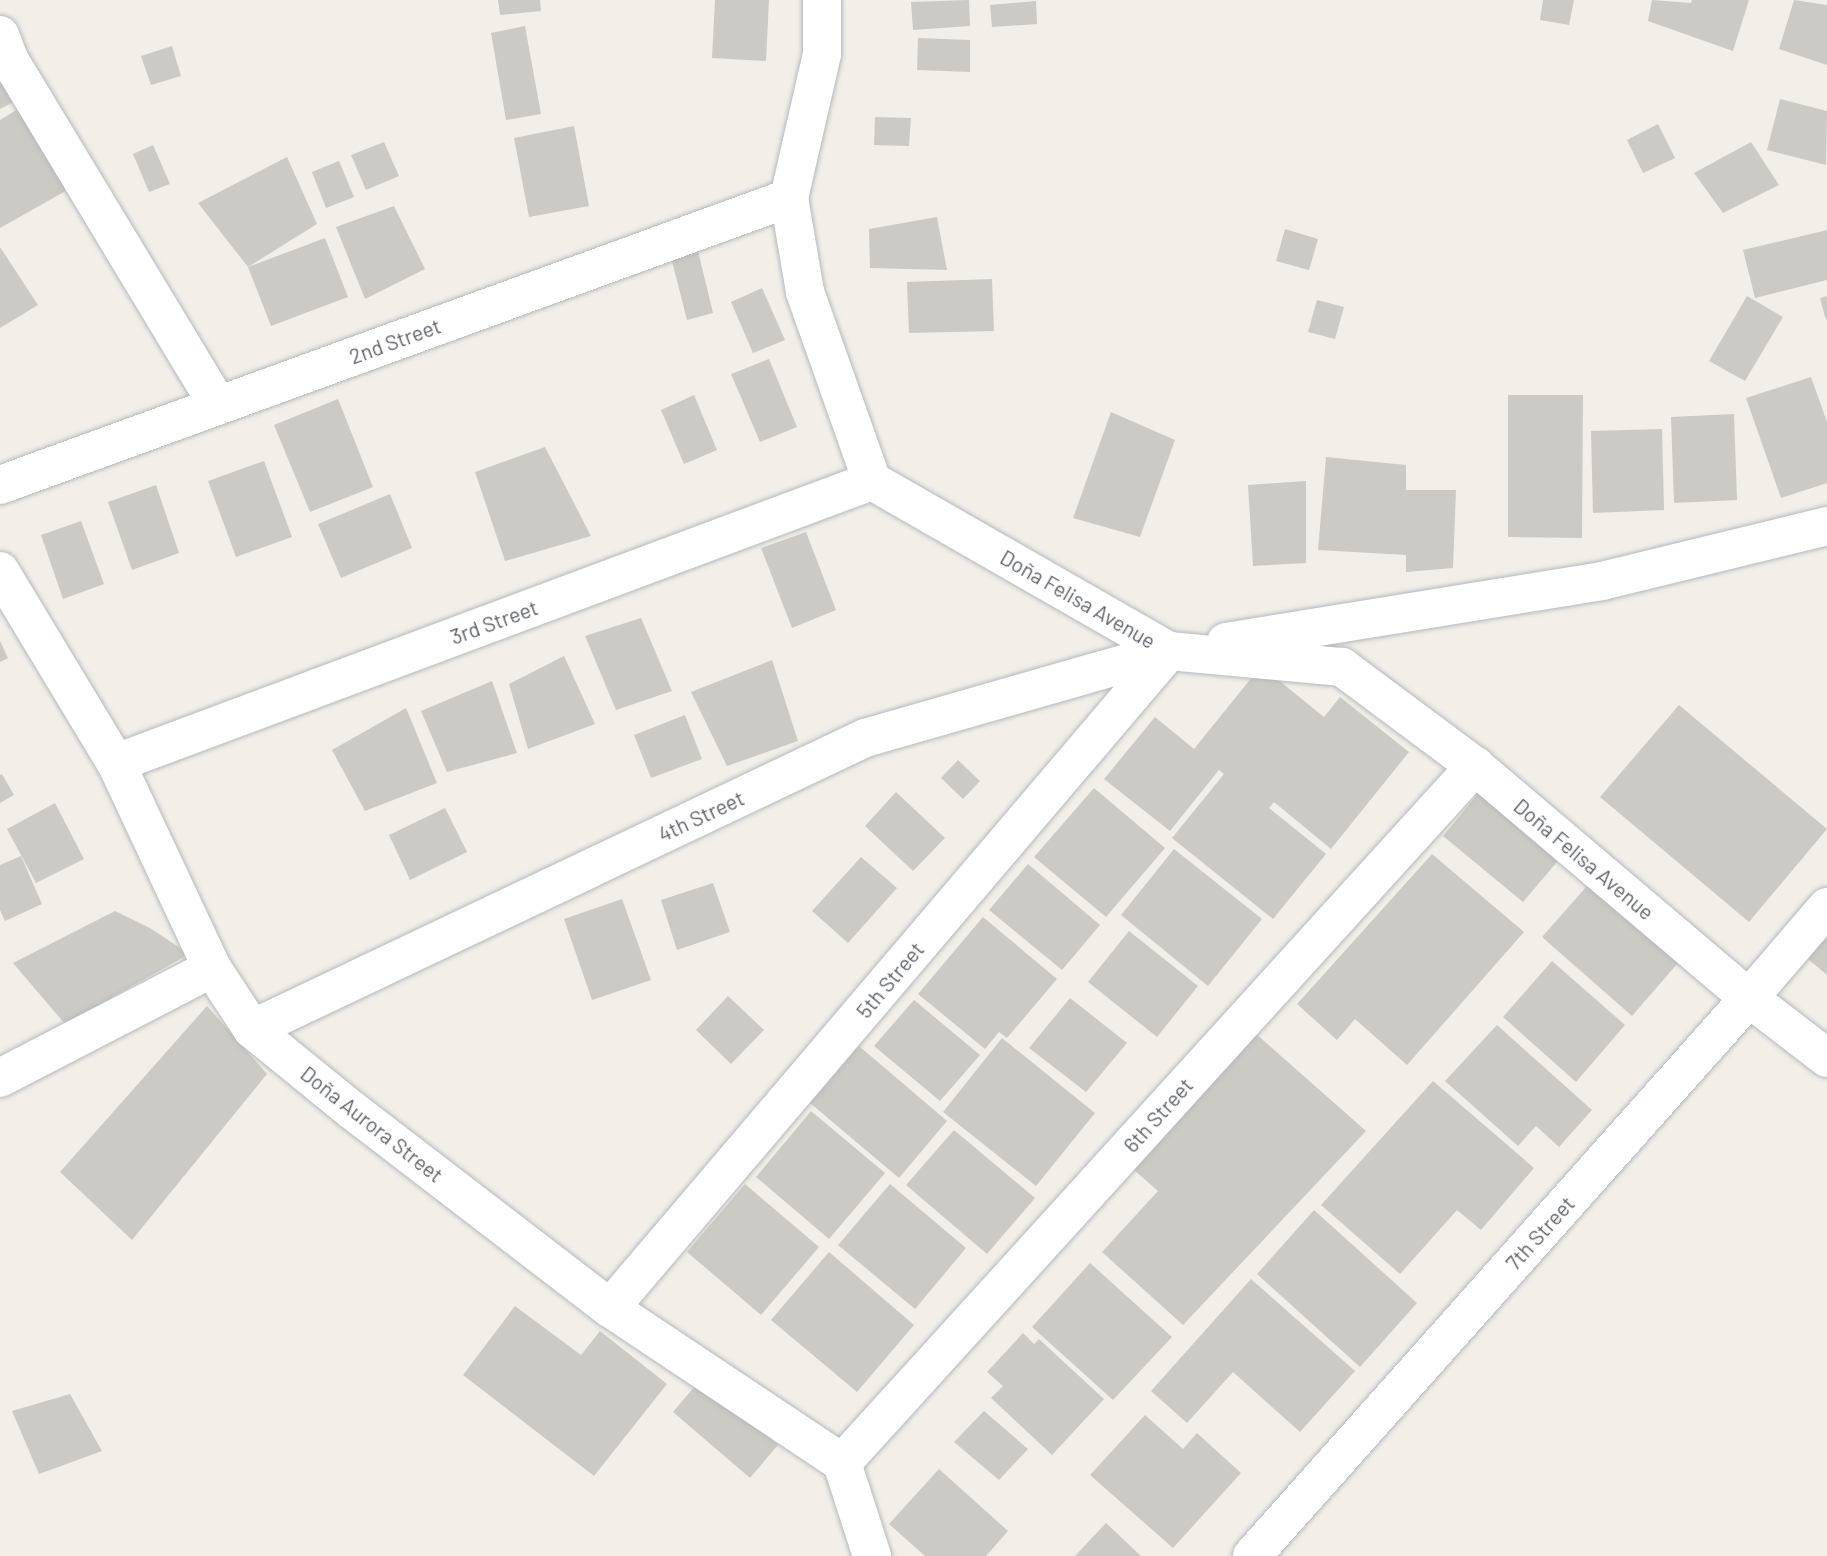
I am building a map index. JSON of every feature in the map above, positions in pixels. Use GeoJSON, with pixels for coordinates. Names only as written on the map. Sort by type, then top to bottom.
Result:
{"type":"FeatureCollection","features":[{"type":"Feature","properties":{"kind":"street"},"geometry":{"type":"LineString","coordinates":[[822,0],[821,54],[789,198],[805,292],[872,481]]}},
{"type":"Feature","properties":{"kind":"street"},"geometry":{"type":"LineString","coordinates":[[0,35],[9,59],[218,405]]}},
{"type":"Feature","properties":{"kind":"street","name":"2nd Street"},"geometry":{"type":"LineString","coordinates":[[0,485],[789,198]]}},
{"type":"Feature","properties":{"kind":"street","name":"Doña Felisa Avenue"},"geometry":{"type":"LineString","coordinates":[[872,481],[1169,651],[1342,667],[1475,766],[1749,998],[1827,1058]]}},
{"type":"Feature","properties":{"kind":"street","name":"3rd Street"},"geometry":{"type":"LineString","coordinates":[[116,763],[872,481]]}},
{"type":"Feature","properties":{"kind":"street"},"geometry":{"type":"LineString","coordinates":[[1169,651],[1418,613],[1602,581],[1827,526]]}},
{"type":"Feature","properties":{"kind":"street","name":"Doña Aurora Street"},"geometry":{"type":"LineString","coordinates":[[0,571],[116,763],[212,968],[252,1029],[353,1111],[610,1308],[842,1463]]}},
{"type":"Feature","properties":{"kind":"street","name":"4th Street"},"geometry":{"type":"LineString","coordinates":[[252,1029],[865,738],[1169,651]]}},
{"type":"Feature","properties":{"kind":"street","name":"5th Street"},"geometry":{"type":"LineString","coordinates":[[610,1308],[1169,651]]}},
{"type":"Feature","properties":{"kind":"street","name":"6th Street"},"geometry":{"type":"LineString","coordinates":[[842,1463],[1475,766]]}},
{"type":"Feature","properties":{"kind":"street","name":"7th Street"},"geometry":{"type":"LineString","coordinates":[[1252,1556],[1827,907]]}},
{"type":"Feature","properties":{"kind":"street"},"geometry":{"type":"LineString","coordinates":[[0,1078],[212,968]]}},
{"type":"Feature","properties":{"kind":"street"},"geometry":{"type":"LineString","coordinates":[[842,1463],[872,1556]]}},
{"type":"Feature","properties":{"kind":"building"},"geometry":{"type":"Polygon","coordinates":[[[498,0],[540,0],[541,11],[500,15],[498,0]]]}},
{"type":"Feature","properties":{"kind":"building"},"geometry":{"type":"Polygon","coordinates":[[[715,0],[769,0],[766,61],[712,58],[715,0]]]}},
{"type":"Feature","properties":{"kind":"building"},"geometry":{"type":"Polygon","coordinates":[[[969,0],[970,26],[913,30],[911,2],[969,0]]]}},
{"type":"Feature","properties":{"kind":"building"},"geometry":{"type":"Polygon","coordinates":[[[1543,0],[1574,0],[1569,25],[1540,20],[1543,0]]]}},
{"type":"Feature","properties":{"kind":"building"},"geometry":{"type":"Polygon","coordinates":[[[1652,0],[1691,3],[1692,0],[1749,0],[1733,51],[1648,21],[1652,0]]]}},
{"type":"Feature","properties":{"kind":"building"},"geometry":{"type":"Polygon","coordinates":[[[1794,0],[1827,5],[1827,65],[1779,49],[1794,0]]]}},
{"type":"Feature","properties":{"kind":"building"},"geometry":{"type":"Polygon","coordinates":[[[1036,1],[1037,24],[992,27],[990,5],[1036,1]]]}},
{"type":"Feature","properties":{"kind":"building"},"geometry":{"type":"Polygon","coordinates":[[[525,26],[541,114],[506,120],[491,33],[525,26]]]}},
{"type":"Feature","properties":{"kind":"building"},"geometry":{"type":"Polygon","coordinates":[[[918,38],[970,40],[970,72],[917,70],[918,38]]]}},
{"type":"Feature","properties":{"kind":"building"},"geometry":{"type":"Polygon","coordinates":[[[172,46],[181,76],[151,85],[141,56],[172,46]]]}},
{"type":"Feature","properties":{"kind":"building"},"geometry":{"type":"Polygon","coordinates":[[[0,55],[22,98],[0,109],[0,55]]]}},
{"type":"Feature","properties":{"kind":"building"},"geometry":{"type":"Polygon","coordinates":[[[1780,99],[1827,111],[1826,165],[1767,150],[1780,99]]]}},
{"type":"Feature","properties":{"kind":"building"},"geometry":{"type":"Polygon","coordinates":[[[23,106],[71,188],[0,228],[0,120],[23,106]]]}},
{"type":"Feature","properties":{"kind":"building"},"geometry":{"type":"Polygon","coordinates":[[[875,117],[911,118],[909,146],[874,145],[875,117]]]}},
{"type":"Feature","properties":{"kind":"building"},"geometry":{"type":"Polygon","coordinates":[[[1658,124],[1675,158],[1643,173],[1627,140],[1658,124]]]}},
{"type":"Feature","properties":{"kind":"building"},"geometry":{"type":"Polygon","coordinates":[[[574,126],[589,206],[529,217],[514,138],[574,126]]]}},
{"type":"Feature","properties":{"kind":"building"},"geometry":{"type":"Polygon","coordinates":[[[384,142],[399,176],[366,190],[351,155],[384,142]]]}},
{"type":"Feature","properties":{"kind":"building"},"geometry":{"type":"Polygon","coordinates":[[[1751,142],[1779,185],[1723,213],[1694,173],[1751,142]]]}},
{"type":"Feature","properties":{"kind":"building"},"geometry":{"type":"Polygon","coordinates":[[[153,145],[170,184],[149,192],[133,154],[153,145]]]}},
{"type":"Feature","properties":{"kind":"building"},"geometry":{"type":"Polygon","coordinates":[[[287,157],[317,224],[248,267],[198,203],[287,157]]]}},
{"type":"Feature","properties":{"kind":"building"},"geometry":{"type":"Polygon","coordinates":[[[339,161],[354,197],[326,208],[312,172],[339,161]]]}},
{"type":"Feature","properties":{"kind":"building"},"geometry":{"type":"Polygon","coordinates":[[[394,206],[425,269],[365,299],[336,227],[394,206]]]}},
{"type":"Feature","properties":{"kind":"building"},"geometry":{"type":"Polygon","coordinates":[[[937,217],[947,270],[870,268],[869,229],[937,217]]]}},
{"type":"Feature","properties":{"kind":"building"},"geometry":{"type":"Polygon","coordinates":[[[1285,229],[1318,239],[1309,270],[1276,261],[1285,229]]]}},
{"type":"Feature","properties":{"kind":"building"},"geometry":{"type":"Polygon","coordinates":[[[1827,230],[1827,280],[1755,298],[1743,250],[1827,230]]]}},
{"type":"Feature","properties":{"kind":"building"},"geometry":{"type":"Polygon","coordinates":[[[325,238],[348,297],[271,326],[248,267],[325,238]]]}},
{"type":"Feature","properties":{"kind":"building"},"geometry":{"type":"Polygon","coordinates":[[[0,247],[38,305],[0,328],[0,247]]]}},
{"type":"Feature","properties":{"kind":"building"},"geometry":{"type":"Polygon","coordinates":[[[697,247],[713,313],[687,320],[670,253],[697,247]]]}},
{"type":"Feature","properties":{"kind":"building"},"geometry":{"type":"Polygon","coordinates":[[[992,279],[994,331],[909,333],[907,282],[992,279]]]}},
{"type":"Feature","properties":{"kind":"building"},"geometry":{"type":"Polygon","coordinates":[[[762,288],[785,340],[753,353],[731,302],[762,288]]]}},
{"type":"Feature","properties":{"kind":"building"},"geometry":{"type":"Polygon","coordinates":[[[1747,296],[1783,317],[1745,381],[1709,361],[1747,296]]]}},
{"type":"Feature","properties":{"kind":"building"},"geometry":{"type":"Polygon","coordinates":[[[1827,296],[1827,319],[1826,320],[1820,298],[1827,296]]]}},
{"type":"Feature","properties":{"kind":"building"},"geometry":{"type":"Polygon","coordinates":[[[1317,300],[1344,307],[1335,339],[1308,332],[1317,300]]]}},
{"type":"Feature","properties":{"kind":"building"},"geometry":{"type":"Polygon","coordinates":[[[769,359],[797,427],[760,442],[731,374],[769,359]]]}},
{"type":"Feature","properties":{"kind":"building"},"geometry":{"type":"Polygon","coordinates":[[[1811,377],[1827,422],[1827,483],[1781,498],[1746,398],[1811,377]]]}},
{"type":"Feature","properties":{"kind":"building"},"geometry":{"type":"Polygon","coordinates":[[[694,395],[717,450],[684,464],[661,410],[694,395]]]}},
{"type":"Feature","properties":{"kind":"building"},"geometry":{"type":"Polygon","coordinates":[[[1508,395],[1583,395],[1582,538],[1508,537],[1508,395]]]}},
{"type":"Feature","properties":{"kind":"building"},"geometry":{"type":"Polygon","coordinates":[[[338,399],[373,487],[310,512],[274,425],[338,399]]]}},
{"type":"Feature","properties":{"kind":"building"},"geometry":{"type":"Polygon","coordinates":[[[1111,412],[1175,440],[1140,537],[1073,518],[1111,412]]]}},
{"type":"Feature","properties":{"kind":"building"},"geometry":{"type":"Polygon","coordinates":[[[1734,414],[1737,500],[1674,503],[1671,417],[1734,414]]]}},
{"type":"Feature","properties":{"kind":"building"},"geometry":{"type":"Polygon","coordinates":[[[1662,429],[1664,510],[1593,513],[1591,431],[1662,429]]]}},
{"type":"Feature","properties":{"kind":"building"},"geometry":{"type":"Polygon","coordinates":[[[545,447],[591,536],[505,561],[475,472],[545,447]]]}},
{"type":"Feature","properties":{"kind":"building"},"geometry":{"type":"Polygon","coordinates":[[[1326,457],[1406,465],[1406,490],[1456,490],[1453,568],[1406,572],[1406,555],[1318,550],[1326,457]]]}},
{"type":"Feature","properties":{"kind":"building"},"geometry":{"type":"Polygon","coordinates":[[[264,461],[292,537],[236,557],[208,481],[264,461]]]}},
{"type":"Feature","properties":{"kind":"building"},"geometry":{"type":"Polygon","coordinates":[[[1306,481],[1306,563],[1253,566],[1248,485],[1306,481]]]}},
{"type":"Feature","properties":{"kind":"building"},"geometry":{"type":"Polygon","coordinates":[[[156,485],[179,553],[132,570],[108,502],[156,485]]]}},
{"type":"Feature","properties":{"kind":"building"},"geometry":{"type":"Polygon","coordinates":[[[390,494],[412,548],[341,578],[318,524],[390,494]]]}},
{"type":"Feature","properties":{"kind":"building"},"geometry":{"type":"Polygon","coordinates":[[[81,521],[104,584],[63,599],[41,535],[81,521]]]}},
{"type":"Feature","properties":{"kind":"building"},"geometry":{"type":"Polygon","coordinates":[[[806,532],[836,610],[792,628],[761,548],[806,532]]]}},
{"type":"Feature","properties":{"kind":"building"},"geometry":{"type":"Polygon","coordinates":[[[641,618],[672,691],[616,710],[585,636],[641,618]]]}},
{"type":"Feature","properties":{"kind":"building"},"geometry":{"type":"Polygon","coordinates":[[[0,641],[8,658],[0,662],[0,641]]]}},
{"type":"Feature","properties":{"kind":"building"},"geometry":{"type":"Polygon","coordinates":[[[564,656],[595,724],[528,749],[509,684],[564,656]]]}},
{"type":"Feature","properties":{"kind":"building"},"geometry":{"type":"Polygon","coordinates":[[[772,660],[798,741],[727,766],[691,692],[772,660]]]}},
{"type":"Feature","properties":{"kind":"building"},"geometry":{"type":"Polygon","coordinates":[[[1261,666],[1324,717],[1340,697],[1409,752],[1331,849],[1274,802],[1269,808],[1326,854],[1273,919],[1172,838],[1224,774],[1219,770],[1170,831],[1104,779],[1155,717],[1194,749],[1261,666]]]}},
{"type":"Feature","properties":{"kind":"building"},"geometry":{"type":"Polygon","coordinates":[[[492,681],[517,753],[447,772],[421,711],[492,681]]]}},
{"type":"Feature","properties":{"kind":"building"},"geometry":{"type":"Polygon","coordinates":[[[1679,705],[1827,829],[1749,922],[1600,797],[1679,705]]]}},
{"type":"Feature","properties":{"kind":"building"},"geometry":{"type":"Polygon","coordinates":[[[406,708],[437,783],[365,811],[332,750],[406,708]]]}},
{"type":"Feature","properties":{"kind":"building"},"geometry":{"type":"Polygon","coordinates":[[[685,715],[702,759],[651,778],[634,735],[685,715]]]}},
{"type":"Feature","properties":{"kind":"building"},"geometry":{"type":"Polygon","coordinates":[[[958,760],[980,781],[963,799],[941,778],[958,760]]]}},
{"type":"Feature","properties":{"kind":"building"},"geometry":{"type":"Polygon","coordinates":[[[2,774],[14,795],[0,803],[0,775],[2,774]]]}},
{"type":"Feature","properties":{"kind":"building"},"geometry":{"type":"Polygon","coordinates":[[[1094,788],[1165,848],[1106,917],[1034,857],[1094,788]]]}},
{"type":"Feature","properties":{"kind":"building"},"geometry":{"type":"Polygon","coordinates":[[[1482,789],[1563,855],[1523,902],[1443,836],[1482,789]]]}},
{"type":"Feature","properties":{"kind":"building"},"geometry":{"type":"Polygon","coordinates":[[[896,792],[945,838],[913,871],[865,826],[896,792]]]}},
{"type":"Feature","properties":{"kind":"building"},"geometry":{"type":"Polygon","coordinates":[[[55,803],[84,859],[36,883],[7,829],[55,803]]]}},
{"type":"Feature","properties":{"kind":"building"},"geometry":{"type":"Polygon","coordinates":[[[445,808],[467,852],[410,880],[389,835],[445,808]]]}},
{"type":"Feature","properties":{"kind":"building"},"geometry":{"type":"Polygon","coordinates":[[[1174,849],[1262,919],[1208,986],[1121,915],[1174,849]]]}},
{"type":"Feature","properties":{"kind":"building"},"geometry":{"type":"Polygon","coordinates":[[[1432,854],[1524,932],[1407,1065],[1355,1019],[1337,1040],[1297,1004],[1432,854]]]}},
{"type":"Feature","properties":{"kind":"building"},"geometry":{"type":"Polygon","coordinates":[[[21,856],[42,904],[5,921],[0,910],[0,865],[21,856]]]}},
{"type":"Feature","properties":{"kind":"building"},"geometry":{"type":"Polygon","coordinates":[[[861,857],[897,888],[848,943],[812,911],[861,857]]]}},
{"type":"Feature","properties":{"kind":"building"},"geometry":{"type":"Polygon","coordinates":[[[1028,864],[1100,925],[1062,970],[989,910],[1028,864]]]}},
{"type":"Feature","properties":{"kind":"building"},"geometry":{"type":"Polygon","coordinates":[[[1594,878],[1684,956],[1632,1016],[1542,937],[1594,878]]]}},
{"type":"Feature","properties":{"kind":"building"},"geometry":{"type":"Polygon","coordinates":[[[713,883],[730,932],[677,950],[661,900],[713,883]]]}},
{"type":"Feature","properties":{"kind":"building"},"geometry":{"type":"Polygon","coordinates":[[[622,899],[651,980],[592,1000],[564,919],[622,899]]]}},
{"type":"Feature","properties":{"kind":"building"},"geometry":{"type":"Polygon","coordinates":[[[115,911],[150,928],[189,954],[65,1024],[13,963],[115,911]]]}},
{"type":"Feature","properties":{"kind":"building"},"geometry":{"type":"Polygon","coordinates":[[[983,917],[1057,979],[1007,1038],[999,1032],[985,1049],[918,994],[983,917]]]}},
{"type":"Feature","properties":{"kind":"building"},"geometry":{"type":"Polygon","coordinates":[[[1129,931],[1198,986],[1157,1037],[1088,982],[1129,931]]]}},
{"type":"Feature","properties":{"kind":"building"},"geometry":{"type":"Polygon","coordinates":[[[1827,937],[1827,975],[1808,959],[1827,937]]]}},
{"type":"Feature","properties":{"kind":"building"},"geometry":{"type":"Polygon","coordinates":[[[1552,961],[1625,1025],[1576,1082],[1503,1017],[1552,961]]]}},
{"type":"Feature","properties":{"kind":"building"},"geometry":{"type":"Polygon","coordinates":[[[728,996],[764,1030],[731,1064],[696,1030],[728,996]]]}},
{"type":"Feature","properties":{"kind":"building"},"geometry":{"type":"Polygon","coordinates":[[[1070,998],[1127,1043],[1086,1092],[1029,1048],[1070,998]]]}},
{"type":"Feature","properties":{"kind":"building"},"geometry":{"type":"Polygon","coordinates":[[[914,1000],[980,1055],[940,1101],[874,1046],[914,1000]]]}},
{"type":"Feature","properties":{"kind":"building"},"geometry":{"type":"Polygon","coordinates":[[[207,1006],[267,1074],[132,1240],[60,1172],[207,1006]]]}},
{"type":"Feature","properties":{"kind":"building"},"geometry":{"type":"Polygon","coordinates":[[[1497,1025],[1592,1110],[1559,1147],[1536,1126],[1518,1146],[1445,1081],[1497,1025]]]}},
{"type":"Feature","properties":{"kind":"building"},"geometry":{"type":"Polygon","coordinates":[[[1256,1034],[1366,1131],[1183,1325],[1102,1252],[1158,1191],[1134,1170],[1256,1034]]]}},
{"type":"Feature","properties":{"kind":"building"},"geometry":{"type":"Polygon","coordinates":[[[1002,1038],[1095,1113],[1036,1186],[943,1112],[1002,1038]]]}},
{"type":"Feature","properties":{"kind":"building"},"geometry":{"type":"Polygon","coordinates":[[[859,1046],[947,1121],[899,1178],[810,1103],[859,1046]]]}},
{"type":"Feature","properties":{"kind":"building"},"geometry":{"type":"Polygon","coordinates":[[[1433,1081],[1534,1168],[1481,1230],[1457,1210],[1400,1274],[1321,1205],[1433,1081]]]}},
{"type":"Feature","properties":{"kind":"building"},"geometry":{"type":"Polygon","coordinates":[[[811,1111],[885,1173],[829,1239],[756,1177],[811,1111]]]}},
{"type":"Feature","properties":{"kind":"building"},"geometry":{"type":"Polygon","coordinates":[[[954,1130],[1035,1198],[987,1254],[906,1185],[954,1130]]]}},
{"type":"Feature","properties":{"kind":"building"},"geometry":{"type":"Polygon","coordinates":[[[745,1184],[819,1247],[761,1315],[687,1252],[745,1184]]]}},
{"type":"Feature","properties":{"kind":"building"},"geometry":{"type":"Polygon","coordinates":[[[890,1184],[966,1248],[915,1309],[838,1245],[890,1184]]]}},
{"type":"Feature","properties":{"kind":"building"},"geometry":{"type":"Polygon","coordinates":[[[1314,1210],[1417,1303],[1360,1367],[1257,1274],[1314,1210]]]}},
{"type":"Feature","properties":{"kind":"building"},"geometry":{"type":"Polygon","coordinates":[[[829,1252],[914,1325],[857,1392],[771,1320],[829,1252]]]}},
{"type":"Feature","properties":{"kind":"building"},"geometry":{"type":"Polygon","coordinates":[[[1090,1263],[1172,1337],[1113,1400],[1032,1327],[1090,1263]]]}},
{"type":"Feature","properties":{"kind":"building"},"geometry":{"type":"Polygon","coordinates":[[[1251,1279],[1355,1371],[1300,1432],[1233,1372],[1187,1423],[1151,1391],[1251,1279]]]}},
{"type":"Feature","properties":{"kind":"building"},"geometry":{"type":"Polygon","coordinates":[[[515,1306],[581,1355],[600,1331],[667,1384],[594,1476],[463,1375],[515,1306]]]}},
{"type":"Feature","properties":{"kind":"building"},"geometry":{"type":"Polygon","coordinates":[[[1023,1333],[1034,1344],[1039,1339],[1104,1399],[1052,1455],[991,1398],[1003,1386],[987,1372],[1023,1333]]]}},
{"type":"Feature","properties":{"kind":"building"},"geometry":{"type":"Polygon","coordinates":[[[700,1380],[778,1445],[750,1478],[673,1412],[700,1380]]]}},
{"type":"Feature","properties":{"kind":"building"},"geometry":{"type":"Polygon","coordinates":[[[70,1394],[102,1451],[39,1474],[12,1411],[70,1394]]]}},
{"type":"Feature","properties":{"kind":"building"},"geometry":{"type":"Polygon","coordinates":[[[984,1411],[1028,1449],[999,1480],[954,1442],[984,1411]]]}},
{"type":"Feature","properties":{"kind":"building"},"geometry":{"type":"Polygon","coordinates":[[[1145,1415],[1183,1449],[1197,1433],[1241,1473],[1173,1548],[1090,1475],[1145,1415]]]}},
{"type":"Feature","properties":{"kind":"building"},"geometry":{"type":"Polygon","coordinates":[[[939,1469],[1008,1531],[986,1556],[925,1556],[889,1524],[939,1469]]]}},
{"type":"Feature","properties":{"kind":"building"},"geometry":{"type":"Polygon","coordinates":[[[1106,1523],[1141,1556],[1075,1556],[1106,1523]]]}}]}
